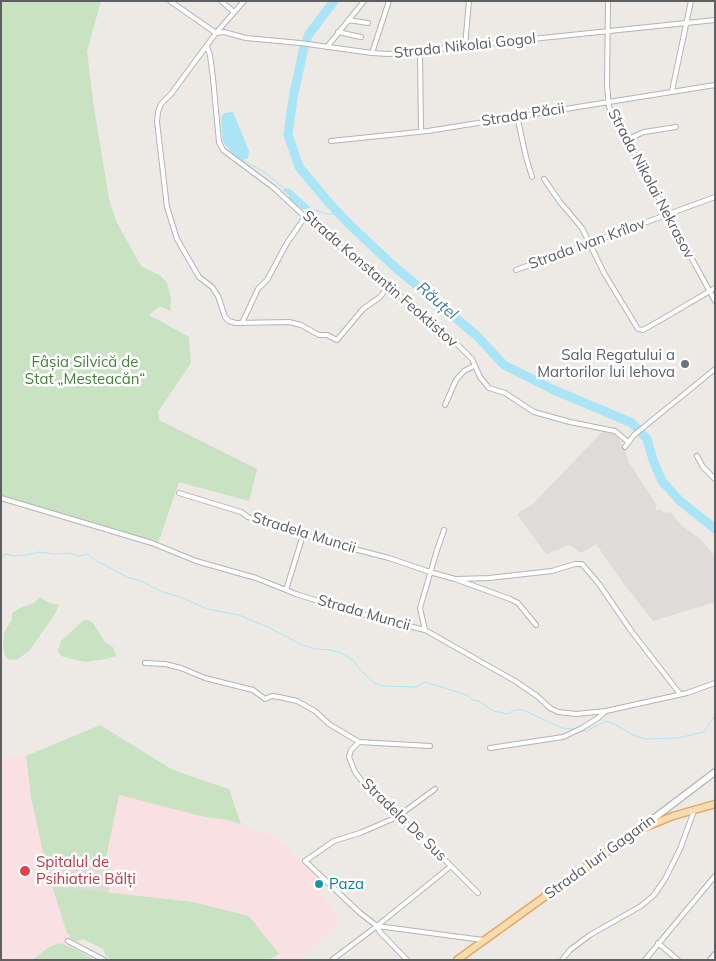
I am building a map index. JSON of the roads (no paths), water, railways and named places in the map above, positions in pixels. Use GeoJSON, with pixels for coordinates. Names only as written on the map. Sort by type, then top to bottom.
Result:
{"type":"FeatureCollection","features":[{"type":"Feature","properties":{"kind":"main road"},"geometry":{"type":"LineString","coordinates":[[636,831],[660,820],[715,804]]}},
{"type":"Feature","properties":{"kind":"main road","name":"Strada Iuri Gagarin"},"geometry":{"type":"LineString","coordinates":[[456,960],[636,831]]}},
{"type":"Feature","properties":{"kind":"street"},"geometry":{"type":"LineString","coordinates":[[170,1],[216,34]]}},
{"type":"Feature","properties":{"kind":"street"},"geometry":{"type":"LineString","coordinates":[[221,1],[234,12]]}},
{"type":"Feature","properties":{"kind":"street"},"geometry":{"type":"LineString","coordinates":[[244,1],[216,34],[171,94],[161,104],[158,112],[157,122],[162,177],[169,216],[177,239],[199,277],[218,296],[225,317],[229,321],[289,322],[337,340],[363,309],[380,297],[388,287]]}},
{"type":"Feature","properties":{"kind":"street"},"geometry":{"type":"LineString","coordinates":[[327,47],[364,1]]}},
{"type":"Feature","properties":{"kind":"street"},"geometry":{"type":"LineString","coordinates":[[372,53],[388,1]]}},
{"type":"Feature","properties":{"kind":"street"},"geometry":{"type":"LineString","coordinates":[[465,46],[469,1]]}},
{"type":"Feature","properties":{"kind":"street","name":"Strada Nikolai Nekrasov"},"geometry":{"type":"LineString","coordinates":[[608,1],[608,102],[611,112],[715,301]]}},
{"type":"Feature","properties":{"kind":"street"},"geometry":{"type":"LineString","coordinates":[[672,91],[691,1]]}},
{"type":"Feature","properties":{"kind":"street"},"geometry":{"type":"LineString","coordinates":[[348,20],[368,24]]}},
{"type":"Feature","properties":{"kind":"street","name":"Strada Nikolai Gogol"},"geometry":{"type":"LineString","coordinates":[[216,34],[224,32],[246,38],[389,54],[715,20]]}},
{"type":"Feature","properties":{"kind":"street"},"geometry":{"type":"LineString","coordinates":[[338,32],[361,36]]}},
{"type":"Feature","properties":{"kind":"street","name":"Strada Konstantin Feoktistov"},"geometry":{"type":"LineString","coordinates":[[207,46],[213,78],[220,146],[230,157],[274,188],[305,217],[448,335],[472,359],[474,366],[489,388],[505,394],[530,411],[570,422],[615,431],[628,442]]}},
{"type":"Feature","properties":{"kind":"street"},"geometry":{"type":"LineString","coordinates":[[420,51],[421,131]]}},
{"type":"Feature","properties":{"kind":"street","name":"Strada Păcii"},"geometry":{"type":"LineString","coordinates":[[331,141],[421,131],[715,85]]}},
{"type":"Feature","properties":{"kind":"street"},"geometry":{"type":"LineString","coordinates":[[517,116],[532,177]]}},
{"type":"Feature","properties":{"kind":"street"},"geometry":{"type":"LineString","coordinates":[[626,140],[644,132],[676,127]]}},
{"type":"Feature","properties":{"kind":"street"},"geometry":{"type":"LineString","coordinates":[[544,179],[560,202],[576,219],[604,273],[640,330],[660,321],[715,288]]}},
{"type":"Feature","properties":{"kind":"street","name":"Strada Ivan Krîlov"},"geometry":{"type":"LineString","coordinates":[[516,270],[715,197]]}},
{"type":"Feature","properties":{"kind":"street"},"geometry":{"type":"LineString","coordinates":[[242,322],[258,289],[267,280],[287,243],[305,217]]}},
{"type":"Feature","properties":{"kind":"street"},"geometry":{"type":"LineString","coordinates":[[444,405],[456,380],[464,371],[474,366]]}},
{"type":"Feature","properties":{"kind":"street"},"geometry":{"type":"LineString","coordinates":[[625,447],[642,428],[715,369]]}},
{"type":"Feature","properties":{"kind":"street"},"geometry":{"type":"LineString","coordinates":[[697,456],[703,467],[715,479]]}},
{"type":"Feature","properties":{"kind":"street","name":"Stradela Muncii"},"geometry":{"type":"LineString","coordinates":[[179,493],[234,509],[258,521],[389,558],[455,579],[515,601],[536,625]]}},
{"type":"Feature","properties":{"kind":"street","name":"Strada Muncii"},"geometry":{"type":"LineString","coordinates":[[1,498],[152,544],[196,561],[256,578],[286,590],[357,613],[425,630],[454,645],[528,690],[550,708],[566,714],[606,711],[694,691],[715,683]]}},
{"type":"Feature","properties":{"kind":"street"},"geometry":{"type":"LineString","coordinates":[[425,630],[420,608],[444,530]]}},
{"type":"Feature","properties":{"kind":"street"},"geometry":{"type":"LineString","coordinates":[[286,590],[303,535]]}},
{"type":"Feature","properties":{"kind":"street"},"geometry":{"type":"LineString","coordinates":[[455,579],[489,578],[552,571],[580,563],[585,566],[632,632],[680,694]]}},
{"type":"Feature","properties":{"kind":"street"},"geometry":{"type":"LineString","coordinates":[[145,663],[165,664],[182,668],[205,678],[253,690],[265,699],[272,696],[297,701],[315,712],[329,724],[359,742],[430,746]]}},
{"type":"Feature","properties":{"kind":"street"},"geometry":{"type":"LineString","coordinates":[[490,748],[563,737],[582,728],[606,711]]}},
{"type":"Feature","properties":{"kind":"street","name":"Stradela De Sus"},"geometry":{"type":"LineString","coordinates":[[359,742],[350,753],[350,762],[368,789],[430,845],[478,893]]}},
{"type":"Feature","properties":{"kind":"street","name":"Strada Iuri Gagarin"},"geometry":{"type":"LineString","coordinates":[[636,831],[715,772]]}},
{"type":"Feature","properties":{"kind":"street"},"geometry":{"type":"LineString","coordinates":[[407,960],[380,932],[377,926],[360,913],[305,861],[334,841],[360,834],[398,817],[434,789]]}},
{"type":"Feature","properties":{"kind":"street"},"geometry":{"type":"LineString","coordinates":[[562,960],[570,950],[590,935],[641,906],[654,895],[665,879],[680,849],[695,809]]}},
{"type":"Feature","properties":{"kind":"street"},"geometry":{"type":"LineString","coordinates":[[332,960],[451,866]]}},
{"type":"Feature","properties":{"kind":"street"},"geometry":{"type":"LineString","coordinates":[[644,960],[715,876]]}},
{"type":"Feature","properties":{"kind":"street"},"geometry":{"type":"LineString","coordinates":[[377,926],[483,940]]}},
{"type":"Feature","properties":{"kind":"street"},"geometry":{"type":"LineString","coordinates":[[68,941],[104,960]]}},
{"type":"Feature","properties":{"kind":"street"},"geometry":{"type":"LineString","coordinates":[[658,944],[678,960]]}},
{"type":"Feature","properties":{"kind":"street"},"geometry":{"type":"LineString","coordinates":[[711,960],[715,955]]}},
{"type":"Feature","properties":{"kind":"water"},"geometry":{"type":"Polygon","coordinates":[[[233,112],[249,151],[248,158],[243,160],[234,155],[223,142],[221,118],[224,113],[233,112]]]}},
{"type":"Feature","properties":{"kind":"water"},"geometry":{"type":"Polygon","coordinates":[[[284,188],[290,189],[311,209],[302,209],[283,191],[284,188]]]}},
{"type":"Feature","properties":{"kind":"waterway","name":"Răuțel"},"geometry":{"type":"LineString","coordinates":[[334,1],[309,34],[304,47],[293,98],[288,135],[299,167],[351,226],[396,268],[476,335],[504,365],[554,390],[632,423],[647,439],[662,481],[680,501],[715,529]]}},
{"type":"Feature","properties":{"kind":"waterway"},"geometry":{"type":"LineString","coordinates":[[243,160],[263,171],[284,188]]}},
{"type":"Feature","properties":{"kind":"waterway"},"geometry":{"type":"LineString","coordinates":[[311,209],[327,214],[339,214]]}},
{"type":"Feature","properties":{"kind":"waterway"},"geometry":{"type":"LineString","coordinates":[[1,556],[6,554],[15,556],[26,555],[39,552],[54,554],[70,553],[78,556],[88,554],[95,560],[127,577],[141,581],[163,592],[183,598],[207,609],[239,615],[268,627],[300,644],[341,653],[353,660],[363,673],[375,683],[383,686],[416,687],[425,682],[467,695],[493,711],[508,714],[514,710],[523,710],[562,728],[573,729]]}},
{"type":"Feature","properties":{"kind":"waterway"},"geometry":{"type":"LineString","coordinates":[[583,731],[587,731],[606,721],[645,739],[678,738],[704,732],[715,715]]}},
{"type":"Feature","properties":{"kind":"place","name":"Sala Regatului a Martorilor lui Iehova"},"geometry":{"type":"Point","coordinates":[685,364]}},
{"type":"Feature","properties":{"kind":"place","name":"Spitalul de Psihiatrie Bălți"},"geometry":{"type":"Point","coordinates":[25,871]}},
{"type":"Feature","properties":{"kind":"place","name":"Paza"},"geometry":{"type":"Point","coordinates":[319,884]}},
{"type":"Feature","properties":{"kind":"park label","name":"Fâșia Silvică de Stat „Mesteacăn“"},"geometry":{"type":"Point","coordinates":[85,370]}}]}
